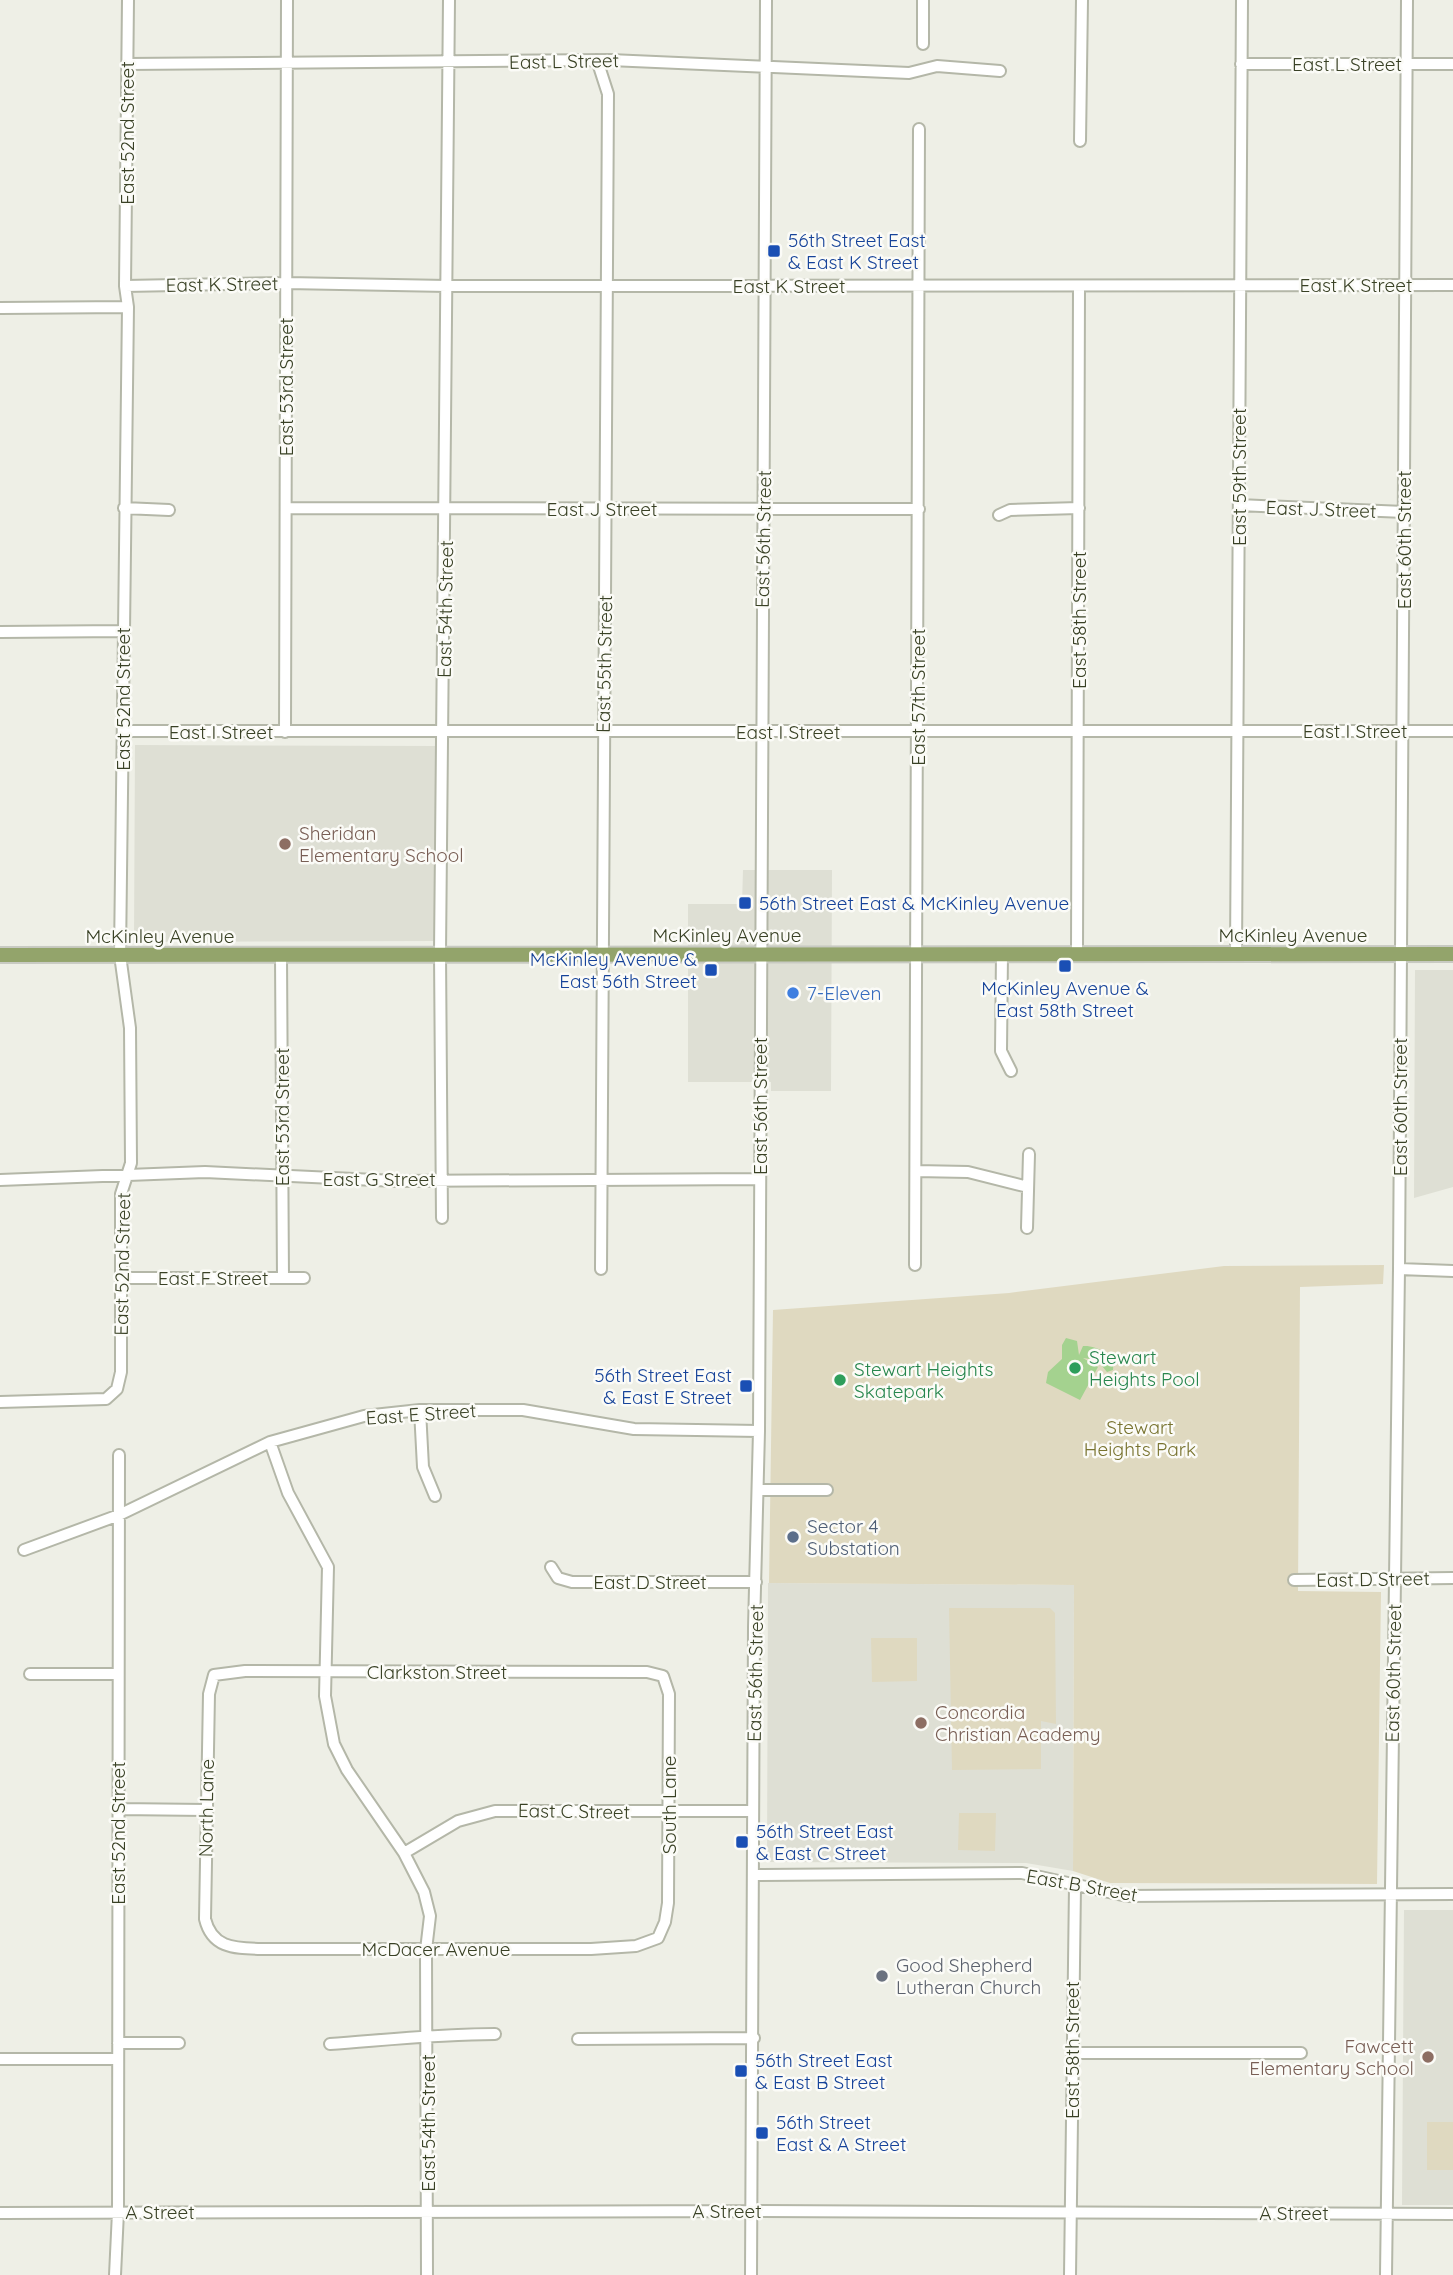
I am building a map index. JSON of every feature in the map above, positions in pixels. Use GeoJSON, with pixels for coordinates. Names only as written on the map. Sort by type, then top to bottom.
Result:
{"type":"FeatureCollection","features":[{"type":"Feature","properties":{"kind":"main road","name":"McKinley Avenue"},"geometry":{"type":"LineString","coordinates":[[0,955],[1453,954]]}},
{"type":"Feature","properties":{"kind":"street","name":"East 52nd Street"},"geometry":{"type":"LineString","coordinates":[[0,1402],[99,1401],[114,1395],[121,1372],[121,1194],[131,1163],[130,1028],[120,955],[128,307],[125,286],[128,0]]}},
{"type":"Feature","properties":{"kind":"street","name":"East 53rd Street"},"geometry":{"type":"LineString","coordinates":[[285,732],[287,0]]}},
{"type":"Feature","properties":{"kind":"street","name":"East 54th Street"},"geometry":{"type":"LineString","coordinates":[[442,1218],[440,953],[449,0]]}},
{"type":"Feature","properties":{"kind":"street","name":"East 56th Street"},"geometry":{"type":"LineString","coordinates":[[751,2275],[759,1432],[766,0]]}},
{"type":"Feature","properties":{"kind":"street"},"geometry":{"type":"LineString","coordinates":[[923,0],[923,44]]}},
{"type":"Feature","properties":{"kind":"street"},"geometry":{"type":"LineString","coordinates":[[1080,141],[1082,0]]}},
{"type":"Feature","properties":{"kind":"street","name":"East 59th Street"},"geometry":{"type":"LineString","coordinates":[[1236,955],[1242,0]]}},
{"type":"Feature","properties":{"kind":"street","name":"East 60th Street"},"geometry":{"type":"LineString","coordinates":[[1386,2275],[1404,732],[1407,0]]}},
{"type":"Feature","properties":{"kind":"street","name":"East L Street"},"geometry":{"type":"LineString","coordinates":[[127,64],[597,60],[909,73],[937,66],[1000,71]]}},
{"type":"Feature","properties":{"kind":"street","name":"East 55th Street"},"geometry":{"type":"LineString","coordinates":[[597,60],[608,94],[601,1269]]}},
{"type":"Feature","properties":{"kind":"street","name":"East L Street"},"geometry":{"type":"LineString","coordinates":[[1241,64],[1453,64]]}},
{"type":"Feature","properties":{"kind":"street","name":"East 57th Street"},"geometry":{"type":"LineString","coordinates":[[915,1265],[919,129]]}},
{"type":"Feature","properties":{"kind":"street","name":"East K Street"},"geometry":{"type":"LineString","coordinates":[[125,286],[287,283],[447,286],[1453,285]]}},
{"type":"Feature","properties":{"kind":"street","name":"East 58th Street"},"geometry":{"type":"LineString","coordinates":[[1077,953],[1079,286]]}},
{"type":"Feature","properties":{"kind":"street"},"geometry":{"type":"LineString","coordinates":[[0,308],[128,307]]}},
{"type":"Feature","properties":{"kind":"street","name":"East J Street"},"geometry":{"type":"LineString","coordinates":[[1239,505],[1404,512]]}},
{"type":"Feature","properties":{"kind":"street"},"geometry":{"type":"LineString","coordinates":[[124,508],[169,510]]}},
{"type":"Feature","properties":{"kind":"street","name":"East J Street"},"geometry":{"type":"LineString","coordinates":[[286,508],[919,509]]}},
{"type":"Feature","properties":{"kind":"street"},"geometry":{"type":"LineString","coordinates":[[999,515],[1010,510],[1079,508]]}},
{"type":"Feature","properties":{"kind":"street"},"geometry":{"type":"LineString","coordinates":[[0,632],[124,631]]}},
{"type":"Feature","properties":{"kind":"street","name":"East I Street"},"geometry":{"type":"LineString","coordinates":[[123,731],[1453,731]]}},
{"type":"Feature","properties":{"kind":"street"},"geometry":{"type":"LineString","coordinates":[[1002,954],[1001,1051],[1011,1071]]}},
{"type":"Feature","properties":{"kind":"street","name":"East 53rd Street"},"geometry":{"type":"LineString","coordinates":[[281,956],[283,1278]]}},
{"type":"Feature","properties":{"kind":"street"},"geometry":{"type":"LineString","coordinates":[[1027,1228],[1029,1154]]}},
{"type":"Feature","properties":{"kind":"street"},"geometry":{"type":"LineString","coordinates":[[916,1171],[968,1172],[1028,1187]]}},
{"type":"Feature","properties":{"kind":"street","name":"East G Street"},"geometry":{"type":"LineString","coordinates":[[0,1180],[205,1172],[282,1178],[396,1181],[759,1179]]}},
{"type":"Feature","properties":{"kind":"street"},"geometry":{"type":"LineString","coordinates":[[1399,1269],[1453,1271]]}},
{"type":"Feature","properties":{"kind":"street","name":"East F Street"},"geometry":{"type":"LineString","coordinates":[[121,1278],[304,1278]]}},
{"type":"Feature","properties":{"kind":"street"},"geometry":{"type":"LineString","coordinates":[[420,1410],[423,1467],[435,1496]]}},
{"type":"Feature","properties":{"kind":"street","name":"East E Street"},"geometry":{"type":"LineString","coordinates":[[24,1550],[119,1515],[270,1442],[343,1420],[420,1410],[523,1410],[634,1429],[759,1432]]}},
{"type":"Feature","properties":{"kind":"street","name":"East 54th Street"},"geometry":{"type":"LineString","coordinates":[[270,1442],[288,1493],[327,1562],[327,1719],[340,1758],[404,1853],[429,1908],[426,1950],[427,2275]]}},
{"type":"Feature","properties":{"kind":"street","name":"East 52nd Street"},"geometry":{"type":"LineString","coordinates":[[115,2275],[118,2212],[119,1455]]}},
{"type":"Feature","properties":{"kind":"street"},"geometry":{"type":"LineString","coordinates":[[758,1490],[827,1490]]}},
{"type":"Feature","properties":{"kind":"street","name":"East D Street"},"geometry":{"type":"LineString","coordinates":[[551,1567],[558,1578],[572,1582],[756,1582]]}},
{"type":"Feature","properties":{"kind":"street","name":"East D Street"},"geometry":{"type":"LineString","coordinates":[[1294,1580],[1453,1578]]}},
{"type":"Feature","properties":{"kind":"street","name":"Clarkston Street"},"geometry":{"type":"LineString","coordinates":[[214,1675],[245,1671],[647,1672],[660,1675]]}},
{"type":"Feature","properties":{"kind":"street"},"geometry":{"type":"LineString","coordinates":[[30,1674],[118,1674]]}},
{"type":"Feature","properties":{"kind":"street","name":"North Lane"},"geometry":{"type":"LineString","coordinates":[[214,1675],[209,1698],[205,1919],[214,1939]]}},
{"type":"Feature","properties":{"kind":"street","name":"South Lane"},"geometry":{"type":"LineString","coordinates":[[658,1938],[668,1909],[670,1812],[669,1694],[666,1681],[660,1675]]}},
{"type":"Feature","properties":{"kind":"street"},"geometry":{"type":"LineString","coordinates":[[118,1809],[206,1810]]}},
{"type":"Feature","properties":{"kind":"street","name":"East C Street"},"geometry":{"type":"LineString","coordinates":[[404,1853],[458,1821],[482,1812],[754,1811]]}},
{"type":"Feature","properties":{"kind":"street","name":"East B Street"},"geometry":{"type":"LineString","coordinates":[[753,1875],[1022,1873],[1127,1896],[1453,1894]]}},
{"type":"Feature","properties":{"kind":"street","name":"East 58th Street"},"geometry":{"type":"LineString","coordinates":[[1070,2275],[1075,1886]]}},
{"type":"Feature","properties":{"kind":"street","name":"McDacer Avenue"},"geometry":{"type":"LineString","coordinates":[[214,1939],[226,1946],[241,1948],[426,1950],[621,1948],[642,1945],[658,1938]]}},
{"type":"Feature","properties":{"kind":"street"},"geometry":{"type":"LineString","coordinates":[[330,2044],[411,2039],[427,2034],[495,2034]]}},
{"type":"Feature","properties":{"kind":"street"},"geometry":{"type":"LineString","coordinates":[[578,2039],[754,2038]]}},
{"type":"Feature","properties":{"kind":"street"},"geometry":{"type":"LineString","coordinates":[[118,2043],[179,2043]]}},
{"type":"Feature","properties":{"kind":"street"},"geometry":{"type":"LineString","coordinates":[[1072,2053],[1301,2053]]}},
{"type":"Feature","properties":{"kind":"street"},"geometry":{"type":"LineString","coordinates":[[0,2059],[117,2059]]}},
{"type":"Feature","properties":{"kind":"street","name":"A Street"},"geometry":{"type":"LineString","coordinates":[[0,2213],[753,2211],[1453,2214]]}},
{"type":"Feature","properties":{"kind":"shaded area","name":"Sheridan Elementary School"},"geometry":{"type":"Polygon","coordinates":[[[135,745],[436,746],[435,941],[134,942],[135,745]]]}},
{"type":"Feature","properties":{"kind":"shaded area"},"geometry":{"type":"Polygon","coordinates":[[[743,870],[832,870],[831,1091],[771,1091],[771,1082],[688,1082],[688,904],[742,904],[743,870]]]}},
{"type":"Feature","properties":{"kind":"shaded area"},"geometry":{"type":"Polygon","coordinates":[[[1415,970],[1453,970],[1453,1187],[1414,1198],[1415,970]]]}},
{"type":"Feature","properties":{"kind":"shaded area","name":"Stewart Heights Pool"},"geometry":{"type":"Polygon","coordinates":[[[1066,1338],[1077,1341],[1079,1355],[1083,1346],[1094,1347],[1104,1352],[1113,1365],[1113,1370],[1107,1372],[1097,1360],[1083,1358],[1098,1367],[1080,1400],[1046,1383],[1048,1372],[1062,1359],[1062,1345],[1066,1338]]]}},
{"type":"Feature","properties":{"kind":"shaded area","name":"Concordia Christian Academy"},"geometry":{"type":"Polygon","coordinates":[[[768,1583],[1074,1585],[1073,1871],[1026,1863],[767,1862],[768,1583]]]}},
{"type":"Feature","properties":{"kind":"shaded area","name":"Fawcett Elementary School"},"geometry":{"type":"Polygon","coordinates":[[[1404,1910],[1453,1910],[1453,2205],[1402,2205],[1404,1910]]]}},
{"type":"Feature","properties":{"kind":"green space","name":"Stewart Heights Park"},"geometry":{"type":"Polygon","coordinates":[[[1384,1265],[1383,1284],[1300,1287],[1298,1591],[1381,1592],[1377,1884],[1110,1883],[1073,1871],[1074,1585],[769,1583],[773,1310],[1009,1293],[1224,1266],[1384,1265]]]}},
{"type":"Feature","properties":{"kind":"green space"},"geometry":{"type":"Polygon","coordinates":[[[949,1608],[1050,1608],[1055,1613],[1056,1724],[1041,1721],[1041,1769],[952,1770],[949,1608]]]}},
{"type":"Feature","properties":{"kind":"green space"},"geometry":{"type":"Polygon","coordinates":[[[871,1638],[917,1638],[917,1681],[872,1682],[871,1638]]]}},
{"type":"Feature","properties":{"kind":"green space"},"geometry":{"type":"Polygon","coordinates":[[[959,1813],[996,1813],[995,1851],[958,1850],[959,1813]]]}},
{"type":"Feature","properties":{"kind":"green space"},"geometry":{"type":"Polygon","coordinates":[[[1427,2122],[1453,2122],[1453,2170],[1427,2170],[1427,2122]]]}},
{"type":"Feature","properties":{"kind":"place","name":"56th Street East & East K Street"},"geometry":{"type":"Point","coordinates":[774,251]}},
{"type":"Feature","properties":{"kind":"place","name":"Sheridan Elementary School"},"geometry":{"type":"Point","coordinates":[285,844]}},
{"type":"Feature","properties":{"kind":"place","name":"56th Street East & McKinley Avenue"},"geometry":{"type":"Point","coordinates":[745,903]}},
{"type":"Feature","properties":{"kind":"place","name":"McKinley Avenue & East 58th Street"},"geometry":{"type":"Point","coordinates":[1065,966]}},
{"type":"Feature","properties":{"kind":"place","name":"McKinley Avenue & East 56th Street"},"geometry":{"type":"Point","coordinates":[711,970]}},
{"type":"Feature","properties":{"kind":"place","name":"7-Eleven"},"geometry":{"type":"Point","coordinates":[793,993]}},
{"type":"Feature","properties":{"kind":"place","name":"Stewart Heights Pool"},"geometry":{"type":"Point","coordinates":[1075,1368]}},
{"type":"Feature","properties":{"kind":"place","name":"Stewart Heights Skatepark"},"geometry":{"type":"Point","coordinates":[840,1380]}},
{"type":"Feature","properties":{"kind":"place","name":"56th Street East & East E Street"},"geometry":{"type":"Point","coordinates":[746,1386]}},
{"type":"Feature","properties":{"kind":"place","name":"Sector 4 Substation"},"geometry":{"type":"Point","coordinates":[793,1537]}},
{"type":"Feature","properties":{"kind":"place","name":"Concordia Christian Academy"},"geometry":{"type":"Point","coordinates":[921,1723]}},
{"type":"Feature","properties":{"kind":"place","name":"56th Street East & East C Street"},"geometry":{"type":"Point","coordinates":[742,1842]}},
{"type":"Feature","properties":{"kind":"place","name":"Good Shepherd Lutheran Church"},"geometry":{"type":"Point","coordinates":[882,1976]}},
{"type":"Feature","properties":{"kind":"place","name":"Fawcett Elementary School"},"geometry":{"type":"Point","coordinates":[1428,2057]}},
{"type":"Feature","properties":{"kind":"place","name":"56th Street East & East B Street"},"geometry":{"type":"Point","coordinates":[741,2071]}},
{"type":"Feature","properties":{"kind":"place","name":"56th Street East & A Street"},"geometry":{"type":"Point","coordinates":[762,2133]}}]}
